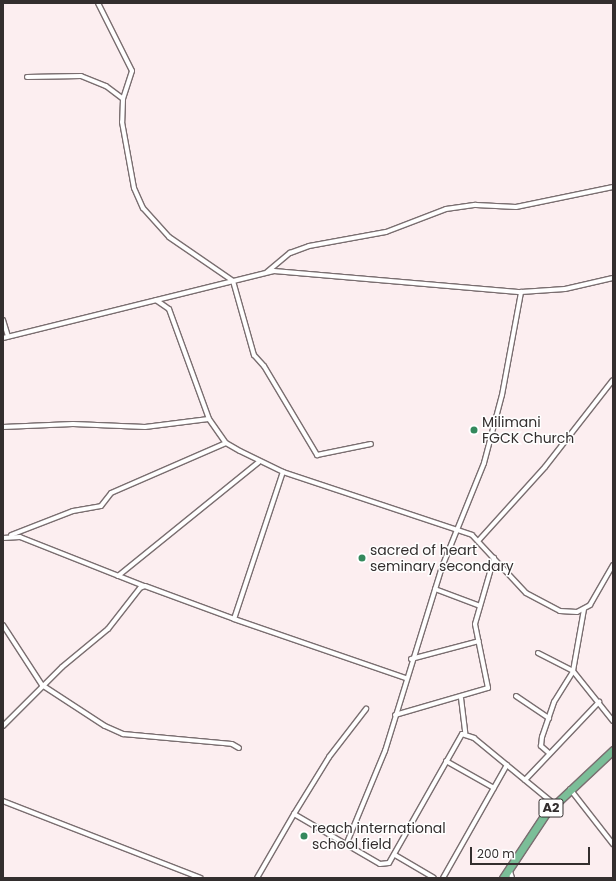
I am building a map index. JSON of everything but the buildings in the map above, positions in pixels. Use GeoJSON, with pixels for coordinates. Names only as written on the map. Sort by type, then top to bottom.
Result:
{"type":"FeatureCollection","features":[{"type":"Feature","properties":{"kind":"highway","name":"A2"},"geometry":{"type":"LineString","coordinates":[[503,878],[554,804],[613,750]]}},
{"type":"Feature","properties":{"kind":"street"},"geometry":{"type":"LineString","coordinates":[[98,3],[132,71],[123,99],[122,122],[132,183],[145,212],[179,245],[233,281],[254,355],[264,366],[317,455],[371,444]]}},
{"type":"Feature","properties":{"kind":"street"},"geometry":{"type":"LineString","coordinates":[[27,77],[81,76],[106,86],[123,99]]}},
{"type":"Feature","properties":{"kind":"street"},"geometry":{"type":"LineString","coordinates":[[266,272],[290,253],[309,246],[386,232],[446,209],[476,205],[516,207],[613,187]]}},
{"type":"Feature","properties":{"kind":"street"},"geometry":{"type":"LineString","coordinates":[[3,338],[266,272],[445,283],[521,292],[565,289],[613,278]]}},
{"type":"Feature","properties":{"kind":"street"},"geometry":{"type":"LineString","coordinates":[[346,846],[370,792],[396,715],[411,659],[455,530],[491,438],[521,292]]}},
{"type":"Feature","properties":{"kind":"street"},"geometry":{"type":"LineString","coordinates":[[156,300],[170,310],[209,419],[226,443],[259,462],[283,472],[455,530],[479,540],[526,593],[543,604],[566,612],[584,610],[592,603],[613,565]]}},
{"type":"Feature","properties":{"kind":"street"},"geometry":{"type":"LineString","coordinates":[[3,320],[8,336]]}},
{"type":"Feature","properties":{"kind":"street"},"geometry":{"type":"LineString","coordinates":[[479,540],[545,467],[613,380]]}},
{"type":"Feature","properties":{"kind":"street"},"geometry":{"type":"LineString","coordinates":[[3,427],[73,424],[145,427],[209,419]]}},
{"type":"Feature","properties":{"kind":"street"},"geometry":{"type":"LineString","coordinates":[[3,538],[73,511],[101,506],[111,493],[226,443]]}},
{"type":"Feature","properties":{"kind":"street"},"geometry":{"type":"LineString","coordinates":[[118,576],[259,462]]}},
{"type":"Feature","properties":{"kind":"street"},"geometry":{"type":"LineString","coordinates":[[234,619],[283,472]]}},
{"type":"Feature","properties":{"kind":"street"},"geometry":{"type":"LineString","coordinates":[[11,536],[234,619],[405,678]]}},
{"type":"Feature","properties":{"kind":"street"},"geometry":{"type":"LineString","coordinates":[[396,715],[461,698],[489,687],[475,624],[494,558]]}},
{"type":"Feature","properties":{"kind":"street"},"geometry":{"type":"LineString","coordinates":[[3,726],[42,685],[108,629],[136,591],[145,586]]}},
{"type":"Feature","properties":{"kind":"street"},"geometry":{"type":"LineString","coordinates":[[435,589],[480,606]]}},
{"type":"Feature","properties":{"kind":"street"},"geometry":{"type":"LineString","coordinates":[[549,753],[540,744],[549,718],[573,671],[584,610]]}},
{"type":"Feature","properties":{"kind":"street"},"geometry":{"type":"LineString","coordinates":[[3,625],[42,685],[115,732],[232,744],[239,748]]}},
{"type":"Feature","properties":{"kind":"street"},"geometry":{"type":"LineString","coordinates":[[411,659],[479,641]]}},
{"type":"Feature","properties":{"kind":"street"},"geometry":{"type":"LineString","coordinates":[[538,653],[573,671],[613,721]]}},
{"type":"Feature","properties":{"kind":"street"},"geometry":{"type":"LineString","coordinates":[[516,696],[549,718]]}},
{"type":"Feature","properties":{"kind":"street"},"geometry":{"type":"LineString","coordinates":[[461,698],[465,733],[554,804]]}},
{"type":"Feature","properties":{"kind":"street"},"geometry":{"type":"LineString","coordinates":[[525,780],[599,702]]}},
{"type":"Feature","properties":{"kind":"street"},"geometry":{"type":"LineString","coordinates":[[258,878],[294,814],[329,757],[366,709]]}},
{"type":"Feature","properties":{"kind":"street"},"geometry":{"type":"LineString","coordinates":[[294,814],[346,846],[383,865],[395,855],[456,740],[465,733]]}},
{"type":"Feature","properties":{"kind":"street"},"geometry":{"type":"LineString","coordinates":[[446,761],[494,788]]}},
{"type":"Feature","properties":{"kind":"street"},"geometry":{"type":"LineString","coordinates":[[443,878],[507,765]]}},
{"type":"Feature","properties":{"kind":"street"},"geometry":{"type":"LineString","coordinates":[[569,789],[613,844]]}},
{"type":"Feature","properties":{"kind":"street"},"geometry":{"type":"LineString","coordinates":[[3,801],[200,878]]}},
{"type":"Feature","properties":{"kind":"street"},"geometry":{"type":"LineString","coordinates":[[395,855],[434,878]]}},
{"type":"Feature","properties":{"kind":"street"},"geometry":{"type":"LineString","coordinates":[[509,868],[512,878]]}},
{"type":"Feature","properties":{"kind":"place","name":"Milimani FGCK Church"},"geometry":{"type":"Point","coordinates":[474,430]}},
{"type":"Feature","properties":{"kind":"place","name":"sacred of heart seminary secondary"},"geometry":{"type":"Point","coordinates":[362,558]}},
{"type":"Feature","properties":{"kind":"place","name":"reach international school field"},"geometry":{"type":"Point","coordinates":[304,836]}}]}
